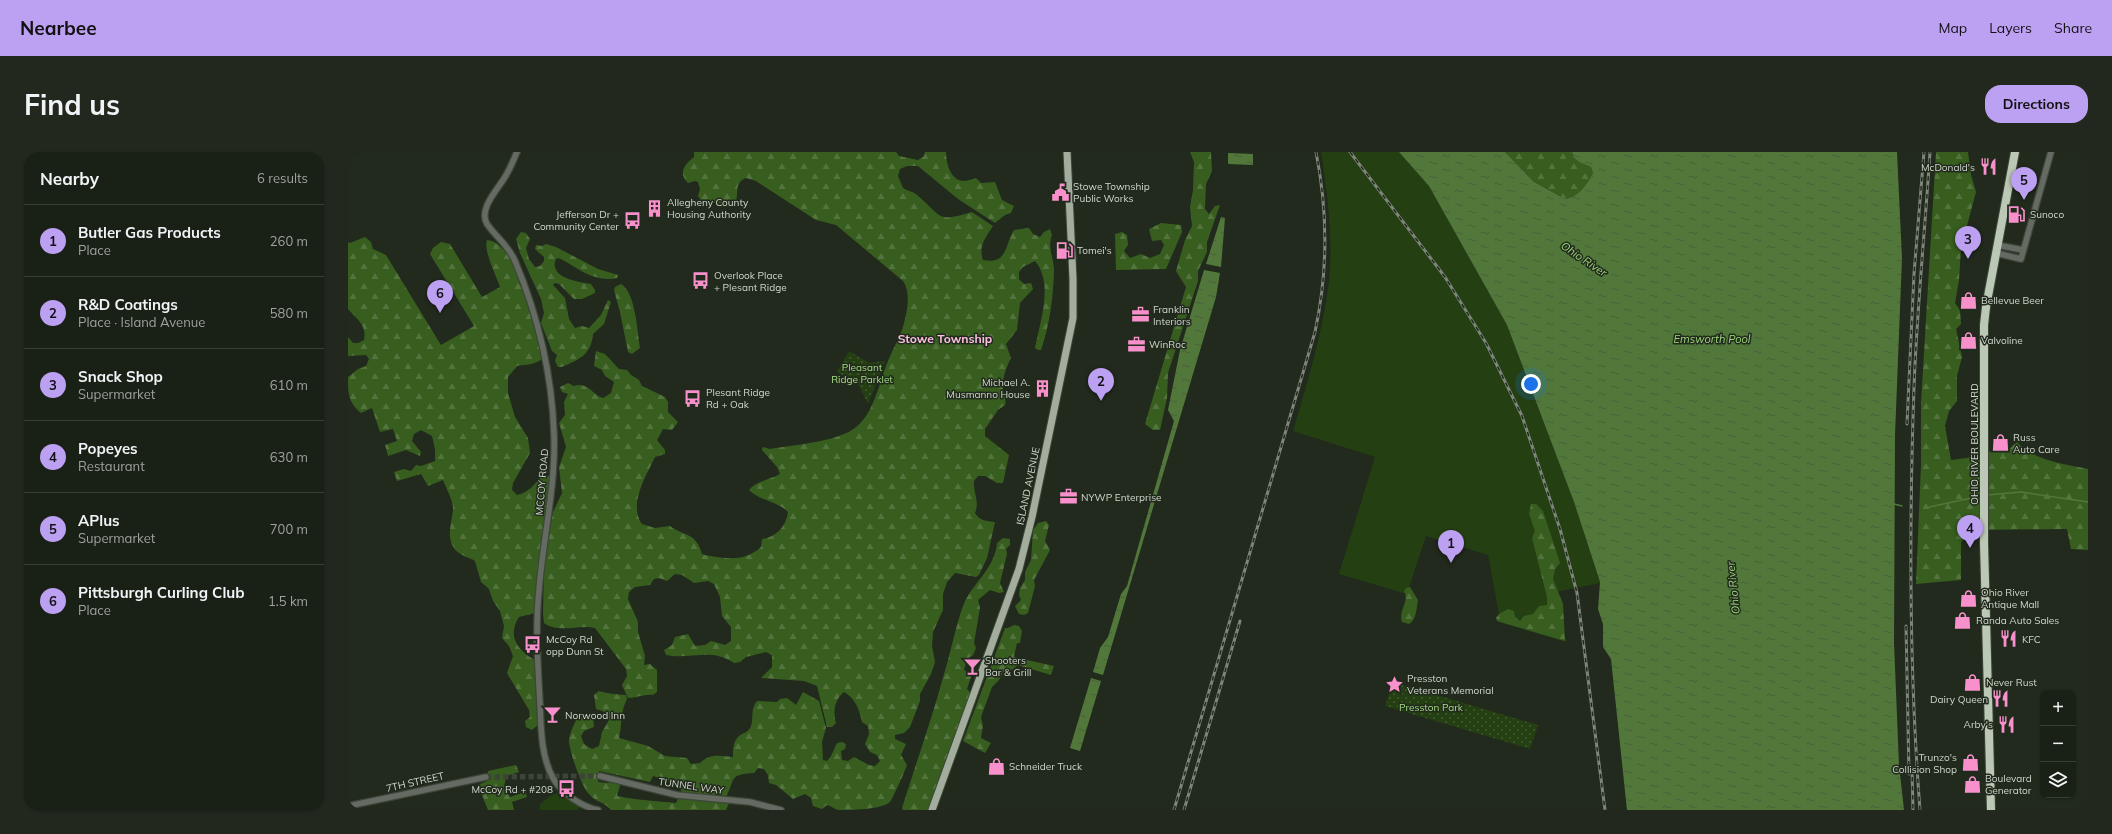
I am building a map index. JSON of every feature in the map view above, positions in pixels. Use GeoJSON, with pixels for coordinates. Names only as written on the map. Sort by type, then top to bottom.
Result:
{"type":"FeatureCollection","features":[{"type":"Feature","properties":{"kind":"highway","name":"OHIO RIVER BOULEVARD"},"geometry":{"type":"LineString","coordinates":[[1991,810],[1984,542],[1983,452],[1985,312],[2015,152]]}},
{"type":"Feature","properties":{"kind":"main road","name":"ISLAND AVENUE"},"geometry":{"type":"LineString","coordinates":[[932,810],[1019,569],[1032,517],[1070,333],[1074,308],[1066,152]]}},
{"type":"Feature","properties":{"kind":"street","name":"MCCOY ROAD"},"geometry":{"type":"LineString","coordinates":[[517,152],[505,177],[489,202],[485,214],[488,225],[510,251],[517,266],[546,358],[552,400],[554,466],[539,590],[537,621],[542,733],[545,756],[553,779],[585,807],[598,810]]}},
{"type":"Feature","properties":{"kind":"street"},"geometry":{"type":"LineString","coordinates":[[1997,249],[2021,259],[2051,152]]}},
{"type":"Feature","properties":{"kind":"street"},"geometry":{"type":"LineString","coordinates":[[1997,249],[2023,250]]}},
{"type":"Feature","properties":{"kind":"street","name":"TUNNEL WAY"},"geometry":{"type":"LineString","coordinates":[[600,776],[677,795],[750,802],[781,810]]}},
{"type":"Feature","properties":{"kind":"street","name":"7TH STREET"},"geometry":{"type":"LineString","coordinates":[[348,806],[486,777]]}},
{"type":"Feature","properties":{"kind":"green space"},"geometry":{"type":"Polygon","coordinates":[[[694,152],[896,152],[899,156],[918,160],[924,156],[925,152],[946,152],[948,165],[955,177],[963,181],[976,178],[981,183],[995,182],[1002,200],[1014,206],[1011,213],[1005,215],[995,223],[958,199],[918,166],[907,166],[900,169],[898,176],[903,188],[916,194],[941,216],[952,217],[972,212],[993,226],[985,238],[982,246],[981,250],[983,260],[991,261],[1001,256],[1014,230],[1029,228],[1033,234],[1040,237],[1044,232],[1050,229],[1052,235],[1050,249],[1054,266],[1053,291],[1049,321],[1041,350],[1035,348],[1045,291],[1041,270],[1035,261],[1023,267],[1019,272],[1019,279],[1024,284],[1031,283],[1033,289],[1020,303],[1017,330],[1006,344],[1011,358],[1003,381],[1003,392],[1006,401],[1005,405],[998,410],[985,429],[985,436],[1009,455],[1003,483],[997,483],[985,476],[978,476],[974,481],[977,501],[975,513],[981,519],[995,522],[987,558],[979,575],[976,577],[955,573],[947,582],[943,594],[943,610],[933,632],[932,646],[935,662],[931,674],[920,694],[920,701],[910,727],[904,733],[895,735],[895,739],[906,744],[901,755],[907,765],[890,802],[879,807],[838,810],[827,805],[822,809],[813,806],[811,798],[805,794],[793,799],[776,785],[769,783],[768,775],[764,769],[758,768],[754,773],[736,777],[725,798],[682,792],[677,783],[653,776],[650,782],[599,771],[598,782],[608,783],[613,779],[621,782],[617,796],[676,803],[679,796],[730,801],[726,810],[611,810],[591,797],[579,776],[573,759],[569,739],[577,718],[593,716],[594,727],[584,731],[581,736],[584,744],[592,749],[599,746],[602,732],[609,720],[608,713],[596,709],[594,695],[599,691],[626,695],[627,699],[623,710],[619,738],[648,746],[665,756],[687,758],[691,764],[700,763],[711,756],[733,757],[736,740],[739,736],[749,730],[751,726],[753,710],[757,701],[777,702],[780,699],[787,698],[796,705],[803,692],[819,701],[826,728],[822,742],[823,760],[827,761],[837,743],[842,742],[846,744],[845,749],[841,751],[842,760],[848,761],[854,757],[869,765],[875,766],[880,761],[877,755],[870,752],[865,744],[869,734],[868,726],[862,722],[854,701],[848,695],[844,692],[836,702],[836,723],[832,727],[827,727],[817,686],[804,681],[761,678],[772,667],[772,655],[766,652],[746,657],[740,662],[734,663],[725,658],[709,655],[666,655],[664,650],[672,645],[675,637],[688,634],[695,646],[705,645],[711,641],[725,645],[731,641],[731,627],[722,616],[720,597],[714,584],[708,581],[694,583],[682,575],[675,574],[667,581],[659,578],[654,579],[650,585],[635,587],[629,592],[628,599],[638,622],[638,632],[645,656],[644,665],[650,664],[657,670],[657,692],[653,695],[628,698],[622,685],[627,676],[626,669],[595,628],[556,628],[544,623],[544,563],[553,512],[562,493],[559,467],[566,447],[559,423],[565,415],[564,402],[568,394],[562,392],[560,387],[568,383],[574,386],[583,385],[603,398],[611,393],[614,382],[605,376],[602,370],[594,366],[596,351],[605,354],[619,369],[627,370],[631,375],[639,380],[642,386],[665,397],[668,402],[668,412],[678,422],[672,430],[663,429],[657,440],[665,450],[665,454],[655,457],[640,490],[637,508],[638,516],[642,524],[655,528],[670,526],[693,538],[700,547],[702,554],[720,558],[735,558],[755,552],[761,547],[762,539],[776,534],[783,527],[787,517],[788,512],[784,508],[758,497],[749,490],[759,483],[780,474],[777,467],[762,450],[763,447],[770,449],[824,440],[844,434],[859,424],[866,417],[871,408],[888,361],[904,325],[908,299],[907,289],[903,281],[836,225],[816,220],[756,181],[746,178],[742,180],[738,186],[735,204],[702,202],[698,196],[700,189],[698,182],[695,181],[688,183],[683,176],[685,166],[694,157],[694,152]]]}},
{"type":"Feature","properties":{"kind":"green space"},"geometry":{"type":"Polygon","coordinates":[[[1190,152],[1211,152],[1212,171],[1206,184],[1205,209],[1209,214],[1215,206],[1220,205],[1207,242],[1207,252],[1198,271],[1198,281],[1168,373],[1167,398],[1160,430],[1153,430],[1145,424],[1186,287],[1176,271],[1185,240],[1192,226],[1190,207],[1193,190],[1194,162],[1190,152]]]}},
{"type":"Feature","properties":{"kind":"green space"},"geometry":{"type":"Polygon","coordinates":[[[1321,152],[1399,152],[1429,186],[1507,325],[1574,502],[1600,583],[1556,592],[1566,642],[1499,622],[1500,619],[1488,555],[1426,536],[1407,594],[1339,574],[1375,457],[1293,431],[1318,343],[1330,272],[1329,220],[1321,152]]]}},
{"type":"Feature","properties":{"kind":"green space"},"geometry":{"type":"Polygon","coordinates":[[[1505,152],[1572,152],[1573,157],[1579,162],[1591,167],[1593,173],[1585,186],[1578,193],[1565,199],[1534,182],[1505,152]]]}},
{"type":"Feature","properties":{"kind":"green space"},"geometry":{"type":"Polygon","coordinates":[[[1936,152],[1968,152],[1971,175],[1976,192],[1961,248],[1959,280],[1955,303],[1960,310],[1961,324],[1956,329],[1962,357],[1957,376],[1957,401],[1949,411],[1945,426],[1951,460],[1967,458],[1983,452],[2007,451],[2017,442],[2032,454],[2041,458],[2088,469],[2088,550],[2071,549],[2067,529],[1975,530],[1961,542],[1961,580],[1916,584],[1921,464],[1921,403],[1936,152]]]}},
{"type":"Feature","properties":{"kind":"green space"},"geometry":{"type":"Polygon","coordinates":[[[1161,223],[1181,225],[1182,232],[1166,269],[1116,270],[1115,234],[1122,232],[1127,235],[1128,245],[1124,251],[1130,258],[1141,254],[1150,258],[1160,254],[1164,245],[1161,240],[1152,241],[1149,229],[1161,223]]]}},
{"type":"Feature","properties":{"kind":"green space"},"geometry":{"type":"Polygon","coordinates":[[[521,232],[526,233],[530,239],[526,248],[529,259],[535,267],[540,266],[544,261],[544,257],[535,249],[536,245],[542,246],[546,244],[556,247],[598,269],[618,275],[617,278],[602,279],[581,271],[561,259],[557,258],[555,261],[557,272],[561,276],[573,281],[591,284],[595,290],[595,293],[582,299],[574,299],[559,284],[555,283],[553,285],[565,298],[569,319],[575,328],[582,326],[589,328],[601,315],[608,300],[611,302],[604,324],[593,334],[590,347],[587,352],[579,359],[562,367],[558,367],[555,361],[557,355],[552,351],[541,323],[544,313],[541,299],[520,253],[516,239],[521,232]]]}},
{"type":"Feature","properties":{"kind":"green space"},"geometry":{"type":"Polygon","coordinates":[[[365,237],[371,242],[373,249],[386,255],[441,345],[474,326],[430,254],[433,248],[441,242],[450,244],[482,297],[500,287],[488,256],[486,244],[487,240],[498,244],[508,254],[523,285],[542,348],[543,358],[534,363],[517,366],[508,377],[508,393],[515,417],[528,438],[530,453],[513,483],[512,490],[517,495],[521,494],[531,488],[542,474],[552,477],[535,613],[519,617],[514,631],[516,643],[525,653],[538,662],[541,722],[532,730],[526,727],[525,721],[530,717],[529,710],[507,673],[513,656],[509,646],[502,638],[504,626],[500,611],[493,601],[489,589],[481,582],[475,561],[457,552],[453,547],[450,529],[453,507],[443,480],[428,486],[421,474],[397,481],[394,472],[404,469],[411,471],[416,465],[421,466],[435,461],[435,449],[432,436],[421,430],[414,434],[412,441],[421,452],[420,456],[406,450],[388,456],[385,445],[397,441],[393,429],[380,432],[372,408],[361,413],[351,401],[348,388],[348,377],[358,369],[366,366],[369,359],[366,355],[348,356],[348,337],[353,343],[358,343],[364,340],[365,335],[363,326],[348,309],[348,242],[350,243],[365,237]]]}},
{"type":"Feature","properties":{"kind":"green space"},"geometry":{"type":"Polygon","coordinates":[[[621,284],[630,295],[637,323],[640,348],[632,354],[628,352],[614,290],[615,287],[621,284]]]}},
{"type":"Feature","properties":{"kind":"green space","name":"Pleasant Ridge Parklet"},"geometry":{"type":"Polygon","coordinates":[[[849,351],[869,363],[885,361],[868,404],[858,384],[837,372],[849,351]]]}},
{"type":"Feature","properties":{"kind":"green space"},"geometry":{"type":"Polygon","coordinates":[[[1531,504],[1536,504],[1543,511],[1560,563],[1555,569],[1553,579],[1563,604],[1565,641],[1497,621],[1496,618],[1499,614],[1508,609],[1514,611],[1515,617],[1520,621],[1524,616],[1533,614],[1539,606],[1547,605],[1547,597],[1532,538],[1535,531],[1529,514],[1531,504]]]}},
{"type":"Feature","properties":{"kind":"green space"},"geometry":{"type":"Polygon","coordinates":[[[1046,521],[1049,525],[1045,541],[1050,550],[1034,580],[1035,586],[1028,613],[1024,615],[1019,614],[1015,606],[1021,600],[1019,595],[1020,588],[1025,580],[1025,572],[1031,560],[1033,530],[1038,523],[1046,521]]]}},
{"type":"Feature","properties":{"kind":"green space"},"geometry":{"type":"Polygon","coordinates":[[[1003,538],[1010,539],[1010,545],[1006,549],[1007,554],[1000,583],[1004,592],[999,593],[990,590],[978,600],[980,608],[974,643],[976,648],[973,655],[967,659],[964,670],[972,674],[967,689],[973,695],[931,810],[903,810],[902,808],[934,708],[963,606],[992,561],[997,543],[1003,538]]]}},
{"type":"Feature","properties":{"kind":"green space"},"geometry":{"type":"Polygon","coordinates":[[[1410,587],[1418,600],[1415,617],[1409,624],[1402,622],[1401,614],[1406,599],[1404,591],[1406,588],[1410,587]]]}},
{"type":"Feature","properties":{"kind":"green space"},"geometry":{"type":"Polygon","coordinates":[[[1014,625],[1019,626],[1022,631],[1020,643],[1017,643],[1014,657],[1054,666],[1051,675],[1018,665],[1013,669],[1003,672],[999,680],[992,687],[981,717],[983,726],[981,738],[991,743],[985,753],[963,741],[1005,628],[1014,625]]]}},
{"type":"Feature","properties":{"kind":"green space","name":"Presston Park"},"geometry":{"type":"Polygon","coordinates":[[[1393,682],[1538,725],[1530,749],[1385,706],[1393,682]]]}},
{"type":"Feature","properties":{"kind":"green space"},"geometry":{"type":"Polygon","coordinates":[[[516,765],[519,772],[506,776],[504,788],[510,797],[525,792],[527,797],[512,802],[514,810],[488,810],[478,785],[487,781],[488,771],[516,765]]]}},
{"type":"Feature","properties":{"kind":"green space"},"geometry":{"type":"Polygon","coordinates":[[[557,793],[565,795],[580,807],[578,810],[540,810],[540,804],[550,796],[557,793]]]}},
{"type":"Feature","properties":{"kind":"water","name":"Emsworth Pool"},"geometry":{"type":"Polygon","coordinates":[[[1399,152],[1505,152],[1534,182],[1565,199],[1578,193],[1585,186],[1593,173],[1591,167],[1579,162],[1573,157],[1572,152],[1897,152],[1902,258],[1895,435],[1894,643],[1899,765],[1904,810],[1627,810],[1611,659],[1603,647],[1603,624],[1598,609],[1600,582],[1574,502],[1507,325],[1429,186],[1399,152]]]}},
{"type":"Feature","properties":{"kind":"water"},"geometry":{"type":"Polygon","coordinates":[[[1228,153],[1253,154],[1253,165],[1228,164],[1228,153]]]}},
{"type":"Feature","properties":{"kind":"water"},"geometry":{"type":"Polygon","coordinates":[[[1221,217],[1225,218],[1221,267],[1206,264],[1221,217]]]}},
{"type":"Feature","properties":{"kind":"water"},"geometry":{"type":"Polygon","coordinates":[[[1204,270],[1220,273],[1216,297],[1103,675],[1093,672],[1100,648],[1108,637],[1121,594],[1127,586],[1174,421],[1168,410],[1180,350],[1204,270]]]}},
{"type":"Feature","properties":{"kind":"water"},"geometry":{"type":"Polygon","coordinates":[[[1091,678],[1101,681],[1080,751],[1070,748],[1091,678]]]}},
{"type":"Feature","properties":{"kind":"waterway"},"geometry":{"type":"LineString","coordinates":[[1987,495],[2021,492],[2088,502]]}},
{"type":"Feature","properties":{"kind":"waterway"},"geometry":{"type":"LineString","coordinates":[[1929,507],[1981,496]]}},
{"type":"Feature","properties":{"kind":"waterway"},"geometry":{"type":"LineString","coordinates":[[1894,504],[1902,506]]}},
{"type":"Feature","properties":{"kind":"tunnel"},"geometry":{"type":"LineString","coordinates":[[486,777],[600,776]]}},
{"type":"Feature","properties":{"kind":"railway"},"geometry":{"type":"LineString","coordinates":[[1174,810],[1315,332],[1322,287],[1325,242],[1323,197],[1316,152]]}},
{"type":"Feature","properties":{"kind":"railway"},"geometry":{"type":"LineString","coordinates":[[1350,152],[1445,277],[1486,343],[1522,416],[1560,529],[1577,593],[1605,810]]}},
{"type":"Feature","properties":{"kind":"railway"},"geometry":{"type":"LineString","coordinates":[[1907,424],[1914,274],[1924,152]]}},
{"type":"Feature","properties":{"kind":"railway"},"geometry":{"type":"LineString","coordinates":[[1920,810],[1916,757],[1912,651],[1911,492],[1915,357],[1930,152]]}},
{"type":"Feature","properties":{"kind":"railway"},"geometry":{"type":"LineString","coordinates":[[1184,810],[1240,621]]}},
{"type":"Feature","properties":{"kind":"railway"},"geometry":{"type":"LineString","coordinates":[[1906,626],[1909,774]]}},
{"type":"Feature","properties":{"kind":"railway"},"geometry":{"type":"LineString","coordinates":[[1912,768],[1913,810]]}},
{"type":"Feature","properties":{"kind":"place","name":"McDonald's"},"geometry":{"type":"Point","coordinates":[1988,167]}},
{"type":"Feature","properties":{"kind":"place","name":"Stowe Township Public Works"},"geometry":{"type":"Point","coordinates":[1060,192]}},
{"type":"Feature","properties":{"kind":"place","name":"APlus"},"geometry":{"type":"Point","coordinates":[2024,200]}},
{"type":"Feature","properties":{"kind":"place","name":"Allegheny County Housing Authority"},"geometry":{"type":"Point","coordinates":[654,208]}},
{"type":"Feature","properties":{"kind":"place","name":"Sunoco"},"geometry":{"type":"Point","coordinates":[2017,214]}},
{"type":"Feature","properties":{"kind":"place","name":"Jefferson Dr + Community Center"},"geometry":{"type":"Point","coordinates":[632,220]}},
{"type":"Feature","properties":{"kind":"place","name":"Tomei's"},"geometry":{"type":"Point","coordinates":[1064,250]}},
{"type":"Feature","properties":{"kind":"place","name":"Snack Shop"},"geometry":{"type":"Point","coordinates":[1968,259]}},
{"type":"Feature","properties":{"kind":"place","name":"Overlook Place + Plesant Ridge"},"geometry":{"type":"Point","coordinates":[701,281]}},
{"type":"Feature","properties":{"kind":"place","name":"Bellevue Beer"},"geometry":{"type":"Point","coordinates":[1968,300]}},
{"type":"Feature","properties":{"kind":"place","name":"Pittsburgh Curling Club"},"geometry":{"type":"Point","coordinates":[440,313]}},
{"type":"Feature","properties":{"kind":"place","name":"Franklin Interiors"},"geometry":{"type":"Point","coordinates":[1140,315]}},
{"type":"Feature","properties":{"kind":"place","name":"Valvoline"},"geometry":{"type":"Point","coordinates":[1968,340]}},
{"type":"Feature","properties":{"kind":"place","name":"WinRoc"},"geometry":{"type":"Point","coordinates":[1136,344]}},
{"type":"Feature","properties":{"kind":"place","name":"Michael A. Musmanno House"},"geometry":{"type":"Point","coordinates":[1043,388]}},
{"type":"Feature","properties":{"kind":"place","name":"Plesant Ridge Rd + Oak"},"geometry":{"type":"Point","coordinates":[693,398]}},
{"type":"Feature","properties":{"kind":"place","name":"R&D Coatings"},"geometry":{"type":"Point","coordinates":[1101,401]}},
{"type":"Feature","properties":{"kind":"place","name":"Russ Auto Care"},"geometry":{"type":"Point","coordinates":[2000,443]}},
{"type":"Feature","properties":{"kind":"place","name":"NYWP Enterprise"},"geometry":{"type":"Point","coordinates":[1068,497]}},
{"type":"Feature","properties":{"kind":"place","name":"Popeyes"},"geometry":{"type":"Point","coordinates":[1970,548]}},
{"type":"Feature","properties":{"kind":"place","name":"Butler Gas Products"},"geometry":{"type":"Point","coordinates":[1451,563]}},
{"type":"Feature","properties":{"kind":"place","name":"Ohio River Antique Mall"},"geometry":{"type":"Point","coordinates":[1968,598]}},
{"type":"Feature","properties":{"kind":"place","name":"Randa Auto Sales"},"geometry":{"type":"Point","coordinates":[1963,620]}},
{"type":"Feature","properties":{"kind":"place","name":"KFC"},"geometry":{"type":"Point","coordinates":[2009,639]}},
{"type":"Feature","properties":{"kind":"place","name":"McCoy Rd opp Dunn St"},"geometry":{"type":"Point","coordinates":[533,645]}},
{"type":"Feature","properties":{"kind":"place","name":"Shooters Bar & Grill"},"geometry":{"type":"Point","coordinates":[972,666]}},
{"type":"Feature","properties":{"kind":"place","name":"Never Rust"},"geometry":{"type":"Point","coordinates":[1973,682]}},
{"type":"Feature","properties":{"kind":"place","name":"Presston Veterans Memorial"},"geometry":{"type":"Point","coordinates":[1394,684]}},
{"type":"Feature","properties":{"kind":"place","name":"Dairy Queen"},"geometry":{"type":"Point","coordinates":[2001,699]}},
{"type":"Feature","properties":{"kind":"place","name":"Norwood Inn"},"geometry":{"type":"Point","coordinates":[552,715]}},
{"type":"Feature","properties":{"kind":"place","name":"Arby's"},"geometry":{"type":"Point","coordinates":[2006,724]}},
{"type":"Feature","properties":{"kind":"place","name":"Trunzo's Collision Shop"},"geometry":{"type":"Point","coordinates":[1970,763]}},
{"type":"Feature","properties":{"kind":"place","name":"Schneider Truck"},"geometry":{"type":"Point","coordinates":[996,766]}},
{"type":"Feature","properties":{"kind":"place","name":"Boulevard Generator"},"geometry":{"type":"Point","coordinates":[1972,784]}},
{"type":"Feature","properties":{"kind":"place","name":"McCoy Rd + #208"},"geometry":{"type":"Point","coordinates":[566,789]}},
{"type":"Feature","properties":{"kind":"district","name":"Stowe Township"},"geometry":{"type":"Point","coordinates":[945,338]}},
{"type":"Feature","properties":{"kind":"water label","name":"Ohio River"},"geometry":{"type":"Point","coordinates":[1584,259]}},
{"type":"Feature","properties":{"kind":"water label","name":"Ohio River"},"geometry":{"type":"Point","coordinates":[1733,588]}}]}
